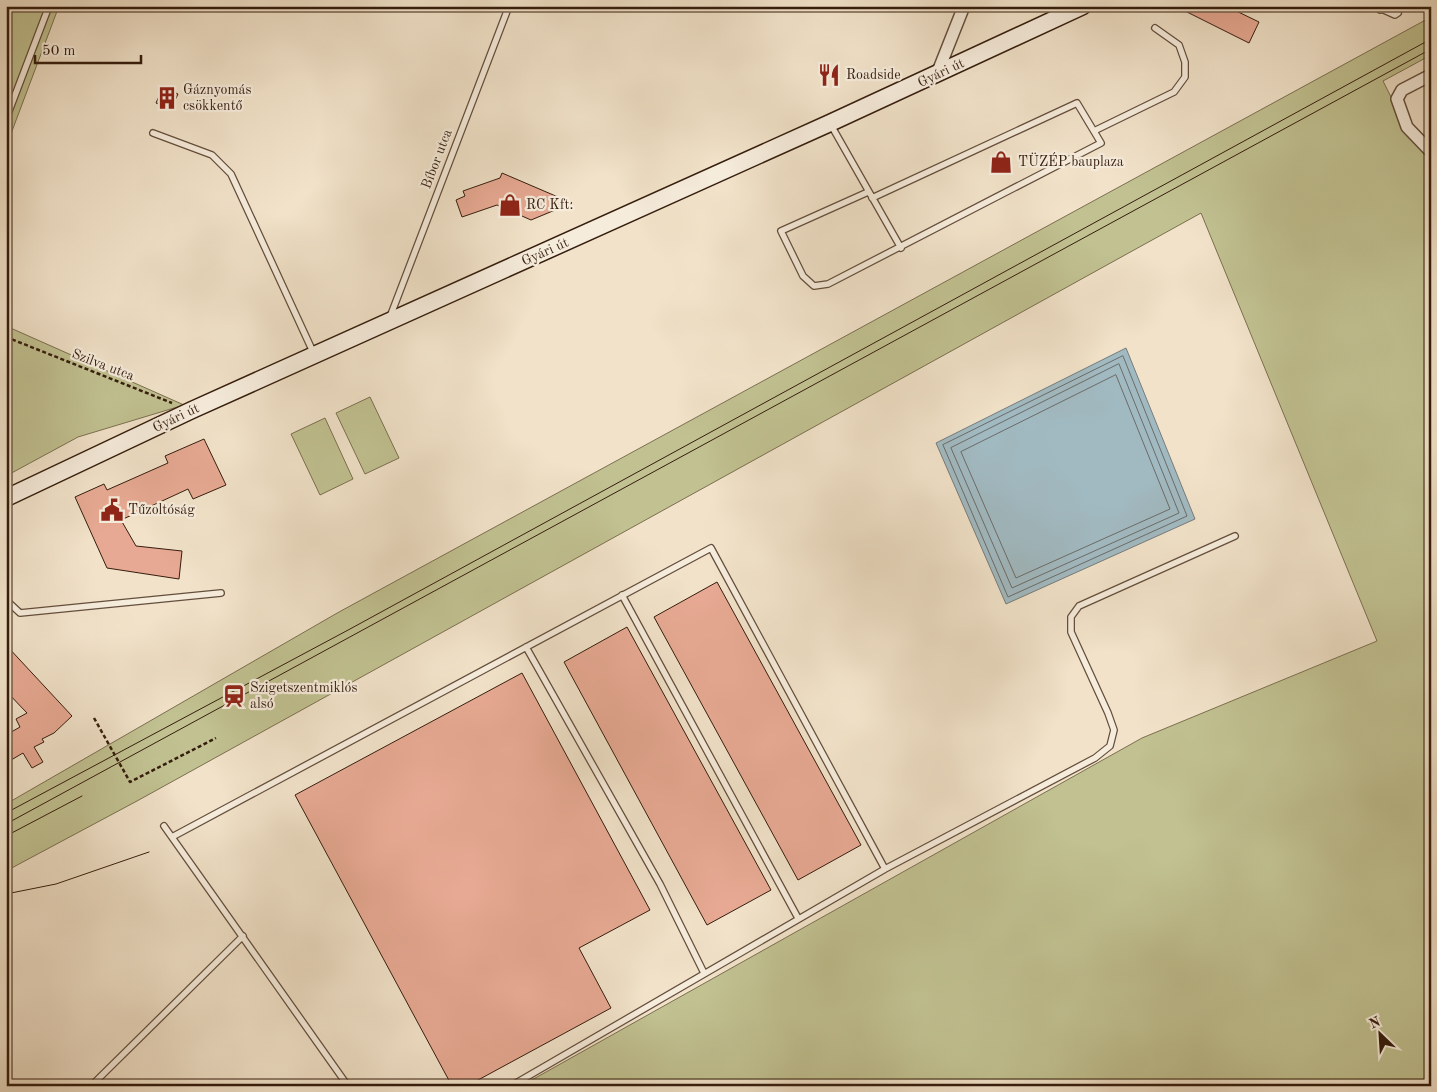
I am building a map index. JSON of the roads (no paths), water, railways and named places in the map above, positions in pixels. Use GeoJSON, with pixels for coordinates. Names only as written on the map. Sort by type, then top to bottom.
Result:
{"type":"FeatureCollection","features":[{"type":"Feature","properties":{"kind":"street"},"geometry":{"type":"LineString","coordinates":[[937,74],[964,6]]}},
{"type":"Feature","properties":{"kind":"street","name":"Gyári út"},"geometry":{"type":"LineString","coordinates":[[6,498],[192,410],[830,123],[1083,6]]}},
{"type":"Feature","properties":{"kind":"street"},"geometry":{"type":"LineString","coordinates":[[1431,75],[1402,90],[1397,99],[1407,127],[1431,152]]}},
{"type":"Feature","properties":{"kind":"lane"},"geometry":{"type":"LineString","coordinates":[[6,119],[49,6]]}},
{"type":"Feature","properties":{"kind":"lane","name":"Bíbor utca"},"geometry":{"type":"LineString","coordinates":[[389,322],[509,6]]}},
{"type":"Feature","properties":{"kind":"lane"},"geometry":{"type":"LineString","coordinates":[[1378,8],[1390,7]]}},
{"type":"Feature","properties":{"kind":"lane"},"geometry":{"type":"LineString","coordinates":[[1378,8],[1395,15],[1398,13]]}},
{"type":"Feature","properties":{"kind":"lane"},"geometry":{"type":"LineString","coordinates":[[1094,131],[1174,92],[1185,77],[1185,62],[1179,45],[1155,28]]}},
{"type":"Feature","properties":{"kind":"lane"},"geometry":{"type":"LineString","coordinates":[[868,192],[781,231],[803,276],[814,286],[828,284],[901,248],[1100,143],[1077,103],[872,198]]}},
{"type":"Feature","properties":{"kind":"lane"},"geometry":{"type":"LineString","coordinates":[[830,123],[901,248]]}},
{"type":"Feature","properties":{"kind":"lane"},"geometry":{"type":"LineString","coordinates":[[153,132],[212,155],[231,174],[315,356]]}},
{"type":"Feature","properties":{"kind":"lane"},"geometry":{"type":"LineString","coordinates":[[511,1086],[885,869],[1095,758],[1110,746],[1114,730],[1072,632],[1071,617],[1079,606],[1235,536]]}},
{"type":"Feature","properties":{"kind":"lane"},"geometry":{"type":"LineString","coordinates":[[172,837],[711,548],[885,869]]}},
{"type":"Feature","properties":{"kind":"lane"},"geometry":{"type":"LineString","coordinates":[[6,600],[20,613],[221,593]]}},
{"type":"Feature","properties":{"kind":"lane"},"geometry":{"type":"LineString","coordinates":[[622,595],[798,918]]}},
{"type":"Feature","properties":{"kind":"lane"},"geometry":{"type":"LineString","coordinates":[[526,647],[660,884],[704,973]]}},
{"type":"Feature","properties":{"kind":"lane"},"geometry":{"type":"LineString","coordinates":[[164,826],[348,1086]]}},
{"type":"Feature","properties":{"kind":"lane"},"geometry":{"type":"LineString","coordinates":[[91,1086],[243,936]]}},
{"type":"Feature","properties":{"kind":"water"},"geometry":{"type":"Polygon","coordinates":[[[1126,348],[1195,519],[1006,604],[936,443],[1126,348]]]}},
{"type":"Feature","properties":{"kind":"tram line"},"geometry":{"type":"LineString","coordinates":[[6,813],[350,629],[1431,39]]}},
{"type":"Feature","properties":{"kind":"tram line"},"geometry":{"type":"LineString","coordinates":[[6,824],[1431,49]]}},
{"type":"Feature","properties":{"kind":"tram line"},"geometry":{"type":"LineString","coordinates":[[6,836],[82,796]]}},
{"type":"Feature","properties":{"kind":"tram line"},"geometry":{"type":"LineString","coordinates":[[6,894],[56,884],[149,852]]}},
{"type":"Feature","properties":{"kind":"place","name":"Roadside"},"geometry":{"type":"Point","coordinates":[829,75]}},
{"type":"Feature","properties":{"kind":"place","name":"Gáznyomás csökkentő"},"geometry":{"type":"Point","coordinates":[167,98]}},
{"type":"Feature","properties":{"kind":"place","name":"TÜZÉP bauplaza"},"geometry":{"type":"Point","coordinates":[1001,162]}},
{"type":"Feature","properties":{"kind":"place","name":"RC Kft."},"geometry":{"type":"Point","coordinates":[510,205]}},
{"type":"Feature","properties":{"kind":"place","name":"Tűzoltóság"},"geometry":{"type":"Point","coordinates":[112,510]}},
{"type":"Feature","properties":{"kind":"place","name":"Szigetszentmiklós alsó"},"geometry":{"type":"Point","coordinates":[234,696]}}]}
